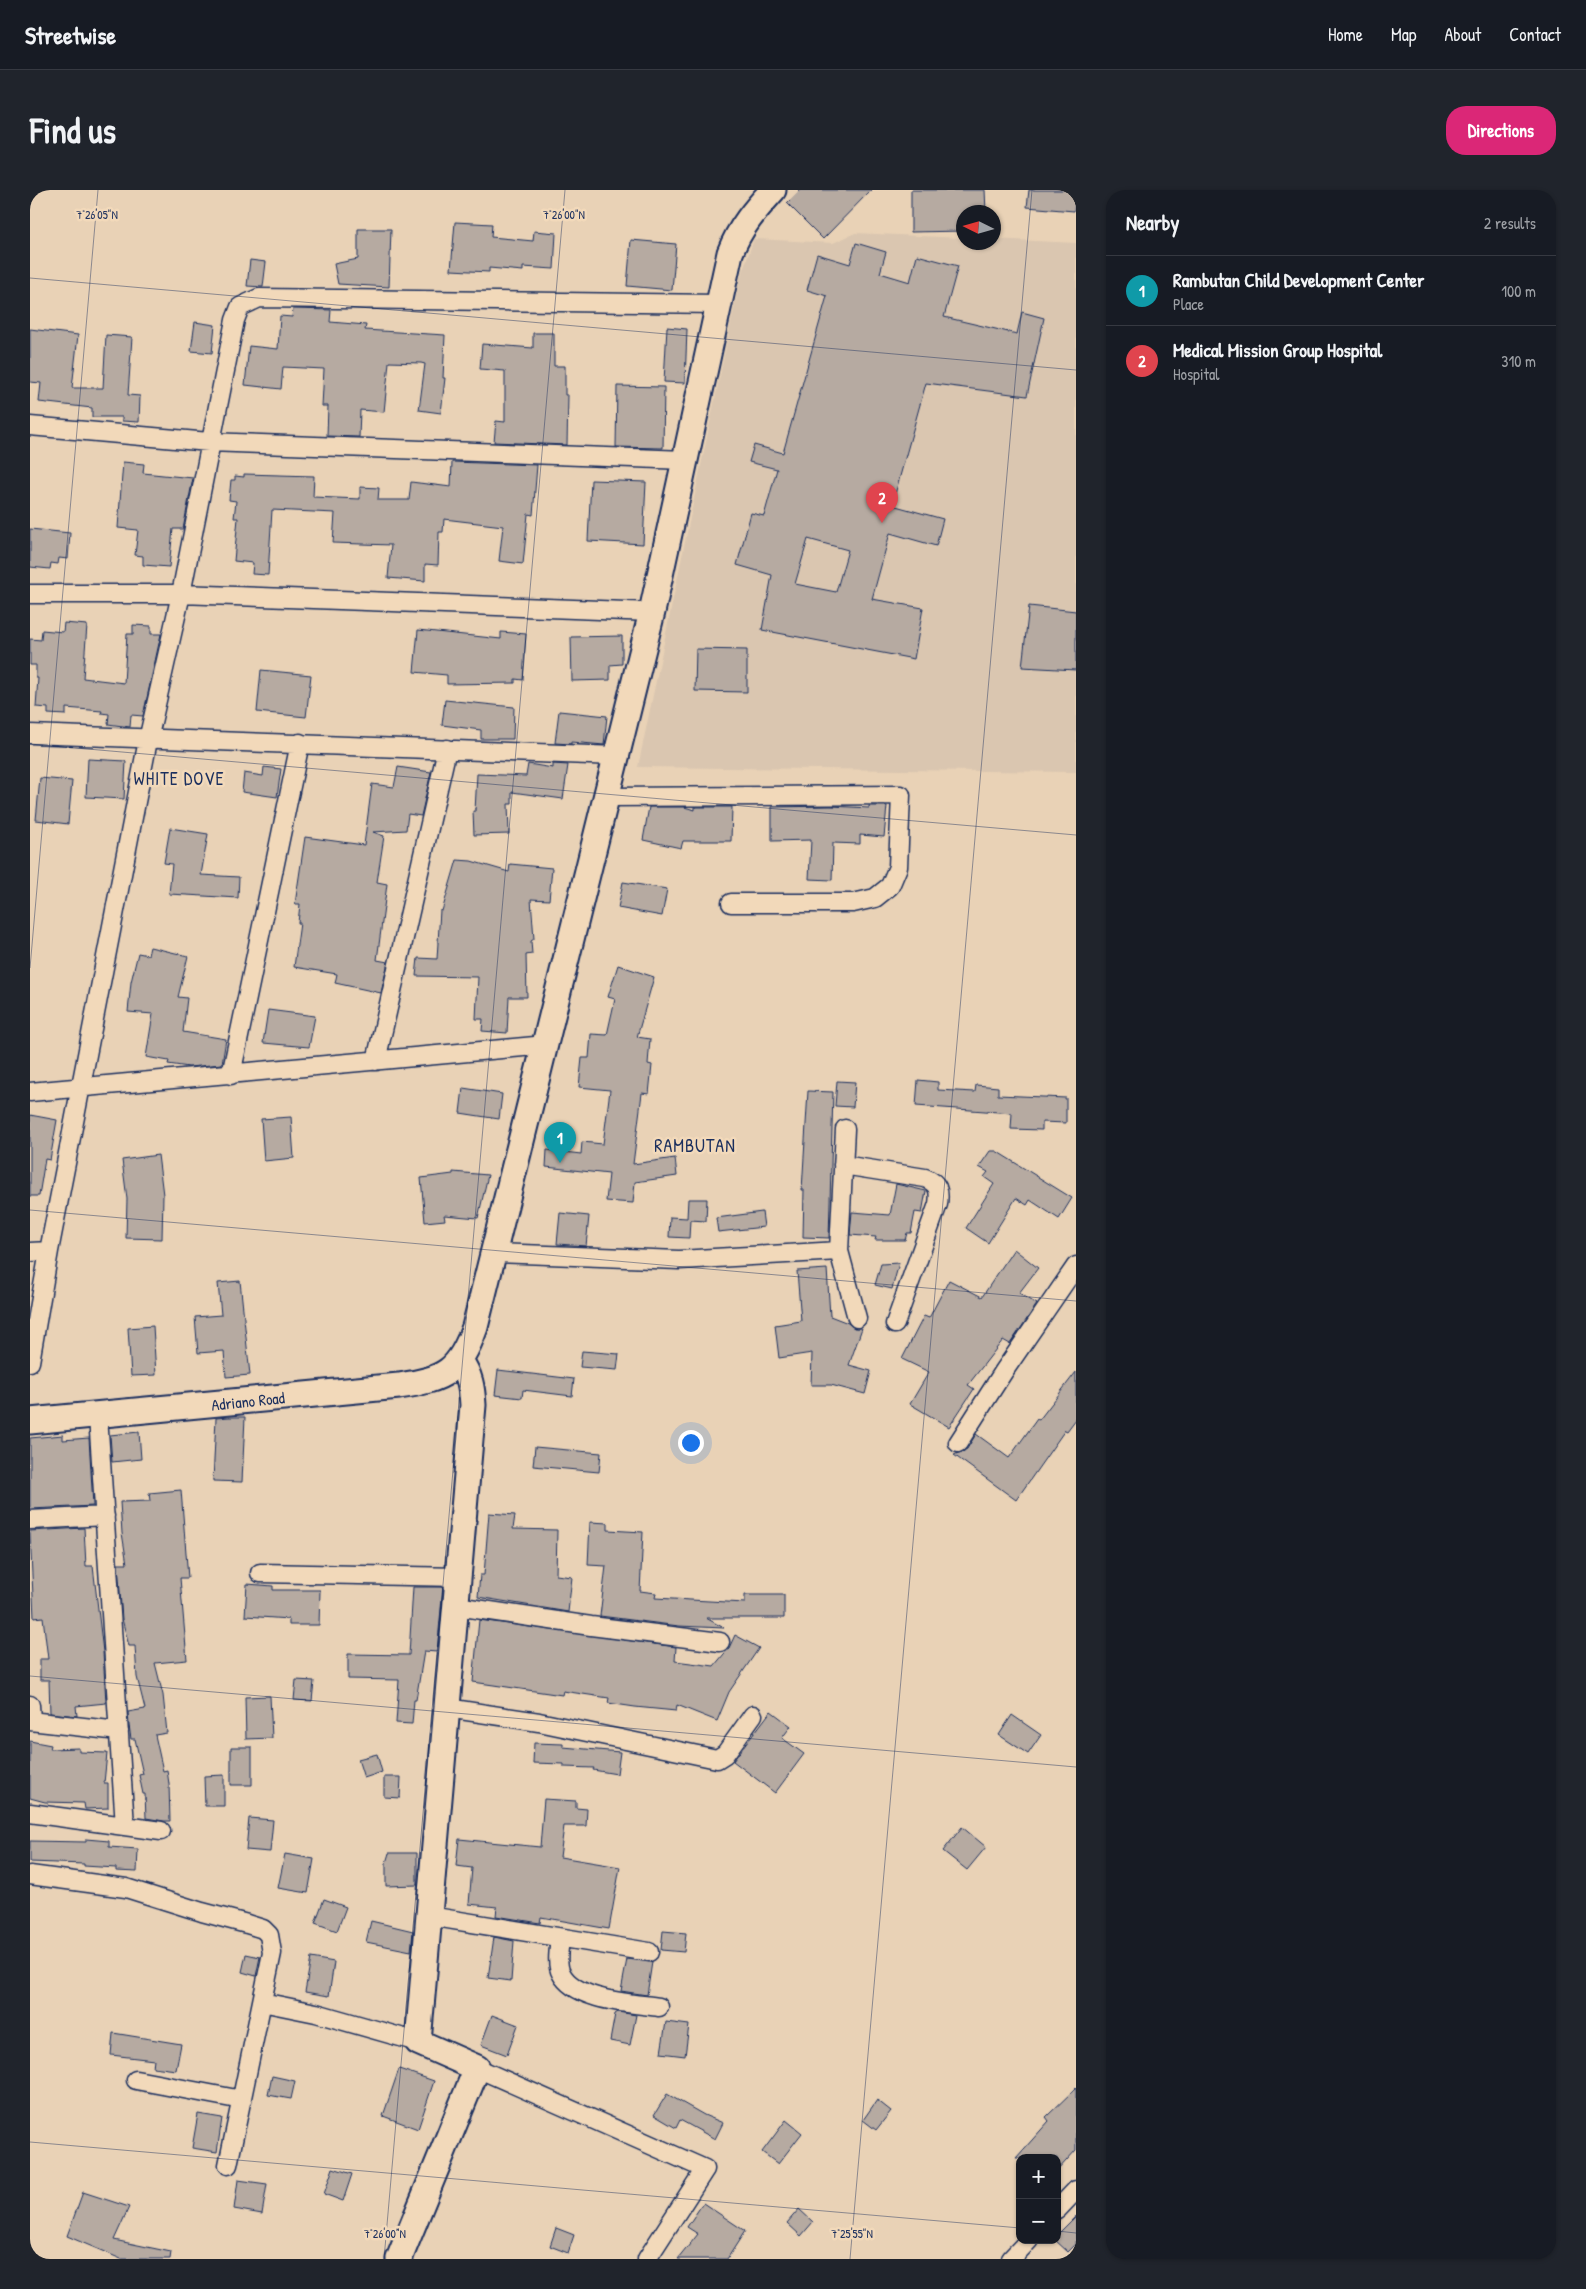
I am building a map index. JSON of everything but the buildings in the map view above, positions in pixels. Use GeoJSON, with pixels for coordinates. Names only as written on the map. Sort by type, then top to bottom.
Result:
{"type":"FeatureCollection","features":[{"type":"Feature","properties":{"kind":"street"},"geometry":{"type":"LineString","coordinates":[[418,2042],[473,1405],[467,1371],[460,1361],[475,1328],[608,797],[652,612],[730,253],[746,220],[773,190]]}},
{"type":"Feature","properties":{"kind":"street"},"geometry":{"type":"LineString","coordinates":[[30,1362],[49,1251],[148,740],[181,594],[235,320],[240,307],[259,298],[718,304]]}},
{"type":"Feature","properties":{"kind":"street"},"geometry":{"type":"LineString","coordinates":[[30,426],[210,442],[685,460]]}},
{"type":"Feature","properties":{"kind":"street"},"geometry":{"type":"LineString","coordinates":[[30,594],[181,594],[652,612]]}},
{"type":"Feature","properties":{"kind":"street"},"geometry":{"type":"LineString","coordinates":[[30,734],[148,740],[300,743],[617,756]]}},
{"type":"Feature","properties":{"kind":"street"},"geometry":{"type":"LineString","coordinates":[[231,1075],[300,743]]}},
{"type":"Feature","properties":{"kind":"street"},"geometry":{"type":"LineString","coordinates":[[376,1061],[447,749]]}},
{"type":"Feature","properties":{"kind":"street"},"geometry":{"type":"LineString","coordinates":[[608,797],[902,794],[898,867],[890,886],[875,898],[853,903],[731,903]]}},
{"type":"Feature","properties":{"kind":"street"},"geometry":{"type":"LineString","coordinates":[[30,1092],[80,1089],[546,1045]]}},
{"type":"Feature","properties":{"kind":"street"},"geometry":{"type":"LineString","coordinates":[[845,1129],[839,1251],[857,1318]]}},
{"type":"Feature","properties":{"kind":"street"},"geometry":{"type":"LineString","coordinates":[[843,1165],[925,1178],[934,1182],[938,1188],[938,1204],[895,1324]]}},
{"type":"Feature","properties":{"kind":"street"},"geometry":{"type":"LineString","coordinates":[[30,1252],[49,1251]]}},
{"type":"Feature","properties":{"kind":"street"},"geometry":{"type":"LineString","coordinates":[[494,1253],[679,1260],[839,1251]]}},
{"type":"Feature","properties":{"kind":"street"},"geometry":{"type":"LineString","coordinates":[[958,1443],[1004,1371],[1076,1266]]}},
{"type":"Feature","properties":{"kind":"street","name":"Adriano Road"},"geometry":{"type":"LineString","coordinates":[[30,1421],[98,1416],[418,1383],[447,1372],[460,1361]]}},
{"type":"Feature","properties":{"kind":"street"},"geometry":{"type":"LineString","coordinates":[[98,1416],[125,1826]]}},
{"type":"Feature","properties":{"kind":"street"},"geometry":{"type":"LineString","coordinates":[[30,1520],[105,1516]]}},
{"type":"Feature","properties":{"kind":"street"},"geometry":{"type":"LineString","coordinates":[[260,1573],[459,1577]]}},
{"type":"Feature","properties":{"kind":"street"},"geometry":{"type":"LineString","coordinates":[[456,1606],[591,1626],[720,1642]]}},
{"type":"Feature","properties":{"kind":"street"},"geometry":{"type":"LineString","coordinates":[[447,1708],[539,1722],[717,1759],[726,1754],[753,1715]]}},
{"type":"Feature","properties":{"kind":"street"},"geometry":{"type":"LineString","coordinates":[[30,1715],[119,1731]]}},
{"type":"Feature","properties":{"kind":"street"},"geometry":{"type":"LineString","coordinates":[[30,1813],[160,1831]]}},
{"type":"Feature","properties":{"kind":"street"},"geometry":{"type":"LineString","coordinates":[[30,1875],[126,1888],[263,1930],[269,1935],[272,1953],[228,2165]]}},
{"type":"Feature","properties":{"kind":"street"},"geometry":{"type":"LineString","coordinates":[[429,1916],[649,1952]]}},
{"type":"Feature","properties":{"kind":"street"},"geometry":{"type":"LineString","coordinates":[[560,1938],[560,1973],[570,1984],[602,1998],[659,2007]]}},
{"type":"Feature","properties":{"kind":"street"},"geometry":{"type":"LineString","coordinates":[[262,2002],[316,2013],[418,2042],[705,2169],[647,2259]]}},
{"type":"Feature","properties":{"kind":"street"},"geometry":{"type":"LineString","coordinates":[[399,2259],[477,2068]]}},
{"type":"Feature","properties":{"kind":"street"},"geometry":{"type":"LineString","coordinates":[[136,2080],[242,2100]]}},
{"type":"Feature","properties":{"kind":"street"},"geometry":{"type":"LineString","coordinates":[[1061,2206],[1076,2190]]}},
{"type":"Feature","properties":{"kind":"street"},"geometry":{"type":"LineString","coordinates":[[1012,2259],[1025,2244]]}},
{"type":"Feature","properties":{"kind":"shaded area"},"geometry":{"type":"Polygon","coordinates":[[[855,233],[956,238],[956,250],[1001,250],[1001,239],[1076,243],[1076,772],[638,767],[740,279],[754,239],[833,243],[855,233]]]}},
{"type":"Feature","properties":{"kind":"place","name":"Medical Mission Group Hospital"},"geometry":{"type":"Point","coordinates":[882,523]}},
{"type":"Feature","properties":{"kind":"place","name":"Rambutan Child Development Center"},"geometry":{"type":"Point","coordinates":[560,1163]}},
{"type":"Feature","properties":{"kind":"district","name":"WHITE DOVE"},"geometry":{"type":"Point","coordinates":[179,778]}},
{"type":"Feature","properties":{"kind":"district","name":"RAMBUTAN"},"geometry":{"type":"Point","coordinates":[695,1145]}}]}
